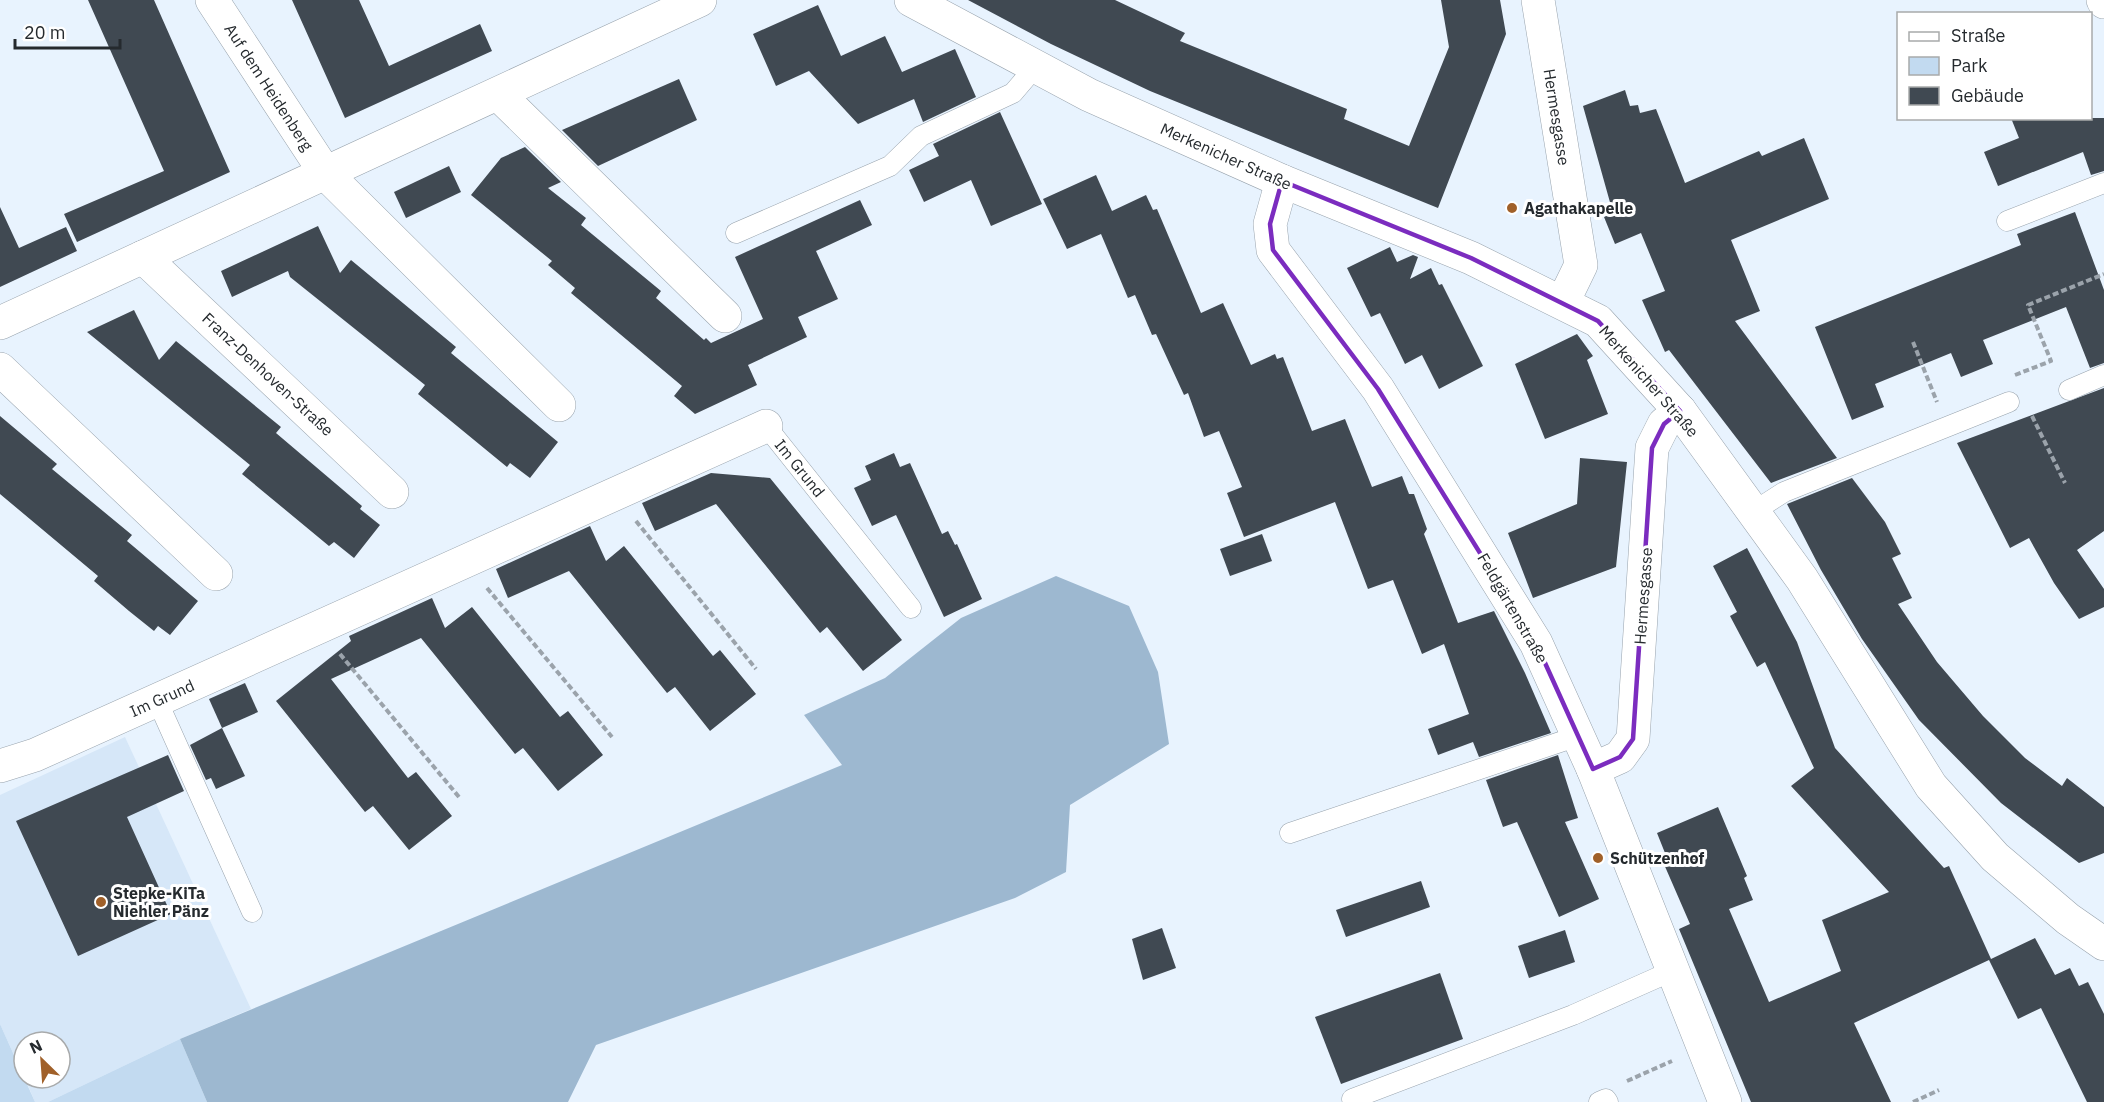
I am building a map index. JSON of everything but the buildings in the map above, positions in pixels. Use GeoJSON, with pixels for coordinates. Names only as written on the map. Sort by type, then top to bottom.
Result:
{"type":"FeatureCollection","features":[{"type":"Feature","properties":{"kind":"street","name":"Auf dem Heidenberg"},"geometry":{"type":"LineString","coordinates":[[212,0],[326,174]]}},
{"type":"Feature","properties":{"kind":"street"},"geometry":{"type":"LineString","coordinates":[[0,323],[499,95],[700,0]]}},
{"type":"Feature","properties":{"kind":"street","name":"Merkenicher Straße"},"geometry":{"type":"LineString","coordinates":[[911,0],[1089,95],[1282,181],[1471,258],[1598,321],[1680,411],[1802,579],[1931,786],[1995,857],[2068,919],[2104,944]]}},
{"type":"Feature","properties":{"kind":"street","name":"Hermesgasse"},"geometry":{"type":"LineString","coordinates":[[1538,0],[1581,265],[1563,302]]}},
{"type":"Feature","properties":{"kind":"street"},"geometry":{"type":"LineString","coordinates":[[499,95],[725,316]]}},
{"type":"Feature","properties":{"kind":"street"},"geometry":{"type":"LineString","coordinates":[[326,174],[560,405]]}},
{"type":"Feature","properties":{"kind":"street","name":"Feldgärtenstraße"},"geometry":{"type":"LineString","coordinates":[[1282,181],[1270,224],[1273,250],[1378,388],[1536,643],[1593,769],[1725,1102]]}},
{"type":"Feature","properties":{"kind":"street","name":"Franz-Denhoven-Straße"},"geometry":{"type":"LineString","coordinates":[[143,256],[392,492]]}},
{"type":"Feature","properties":{"kind":"street"},"geometry":{"type":"LineString","coordinates":[[0,369],[216,574]]}},
{"type":"Feature","properties":{"kind":"street","name":"Hermesgasse"},"geometry":{"type":"LineString","coordinates":[[1593,769],[1620,757],[1633,740],[1652,448],[1664,424],[1680,411]]}},
{"type":"Feature","properties":{"kind":"street","name":"Im Grund"},"geometry":{"type":"LineString","coordinates":[[0,766],[35,755],[766,426]]}},
{"type":"Feature","properties":{"kind":"lane"},"geometry":{"type":"LineString","coordinates":[[736,233],[890,166],[921,136],[1013,93],[1036,66]]}},
{"type":"Feature","properties":{"kind":"lane"},"geometry":{"type":"LineString","coordinates":[[2007,221],[2104,183]]}},
{"type":"Feature","properties":{"kind":"lane"},"geometry":{"type":"LineString","coordinates":[[2069,390],[2104,375]]}},
{"type":"Feature","properties":{"kind":"lane"},"geometry":{"type":"LineString","coordinates":[[1753,512],[1784,492],[2009,402]]}},
{"type":"Feature","properties":{"kind":"lane","name":"Im Grund"},"geometry":{"type":"LineString","coordinates":[[766,426],[911,608]]}},
{"type":"Feature","properties":{"kind":"lane"},"geometry":{"type":"LineString","coordinates":[[157,700],[252,912]]}},
{"type":"Feature","properties":{"kind":"lane"},"geometry":{"type":"LineString","coordinates":[[1290,833],[1578,736]]}},
{"type":"Feature","properties":{"kind":"lane"},"geometry":{"type":"LineString","coordinates":[[1352,1099],[1573,1015],[1672,970]]}},
{"type":"Feature","properties":{"kind":"path"},"geometry":{"type":"LineString","coordinates":[[2010,377],[2051,361],[2028,304],[2104,274]]}},
{"type":"Feature","properties":{"kind":"path"},"geometry":{"type":"LineString","coordinates":[[1913,342],[1938,405],[1948,401]]}},
{"type":"Feature","properties":{"kind":"path"},"geometry":{"type":"LineString","coordinates":[[2009,402],[2019,414],[2030,412],[2065,483]]}},
{"type":"Feature","properties":{"kind":"path"},"geometry":{"type":"LineString","coordinates":[[619,492],[627,509],[756,669]]}},
{"type":"Feature","properties":{"kind":"path"},"geometry":{"type":"LineString","coordinates":[[470,559],[480,579],[612,737]]}},
{"type":"Feature","properties":{"kind":"path"},"geometry":{"type":"LineString","coordinates":[[323,625],[332,645],[459,796]]}},
{"type":"Feature","properties":{"kind":"path"},"geometry":{"type":"LineString","coordinates":[[1604,1101],[1616,1087],[1702,1046]]}},
{"type":"Feature","properties":{"kind":"path"},"geometry":{"type":"LineString","coordinates":[[1913,1102],[1939,1090]]}},
{"type":"Feature","properties":{"kind":"highlighted area"},"geometry":{"type":"Polygon","coordinates":[[[1282,181],[1471,258],[1598,321],[1680,411],[1664,424],[1652,448],[1633,739],[1620,757],[1593,769],[1536,643],[1378,389],[1273,250],[1270,224],[1282,181]]]}},
{"type":"Feature","properties":{"kind":"shaded area"},"geometry":{"type":"Polygon","coordinates":[[[1056,576],[1129,606],[1158,672],[1169,744],[1070,805],[1066,872],[1015,898],[596,1045],[568,1102],[207,1102],[180,1039],[842,765],[804,715],[885,678],[961,618],[1056,576]]]}},
{"type":"Feature","properties":{"kind":"shaded area","name":"Stepke-KiTa Niehler Pänz"},"geometry":{"type":"Polygon","coordinates":[[[125,737],[251,1009],[180,1039],[48,1102],[35,1102],[30,1090],[72,1090],[72,1030],[12,1030],[12,1050],[0,1024],[0,795],[125,737]]]}},
{"type":"Feature","properties":{"kind":"green space"},"geometry":{"type":"Polygon","coordinates":[[[0,1024],[12,1051],[12,1090],[30,1090],[35,1102],[0,1102],[0,1024]]]}},
{"type":"Feature","properties":{"kind":"green space"},"geometry":{"type":"Polygon","coordinates":[[[180,1039],[207,1102],[48,1102],[180,1039]]]}},
{"type":"Feature","properties":{"kind":"place","name":"Agathakapelle"},"geometry":{"type":"Point","coordinates":[1512,208]}},
{"type":"Feature","properties":{"kind":"place","name":"Schützenhof"},"geometry":{"type":"Point","coordinates":[1598,858]}},
{"type":"Feature","properties":{"kind":"place","name":"Stepke-KiTa Niehler Pänz"},"geometry":{"type":"Point","coordinates":[101,902]}}]}
